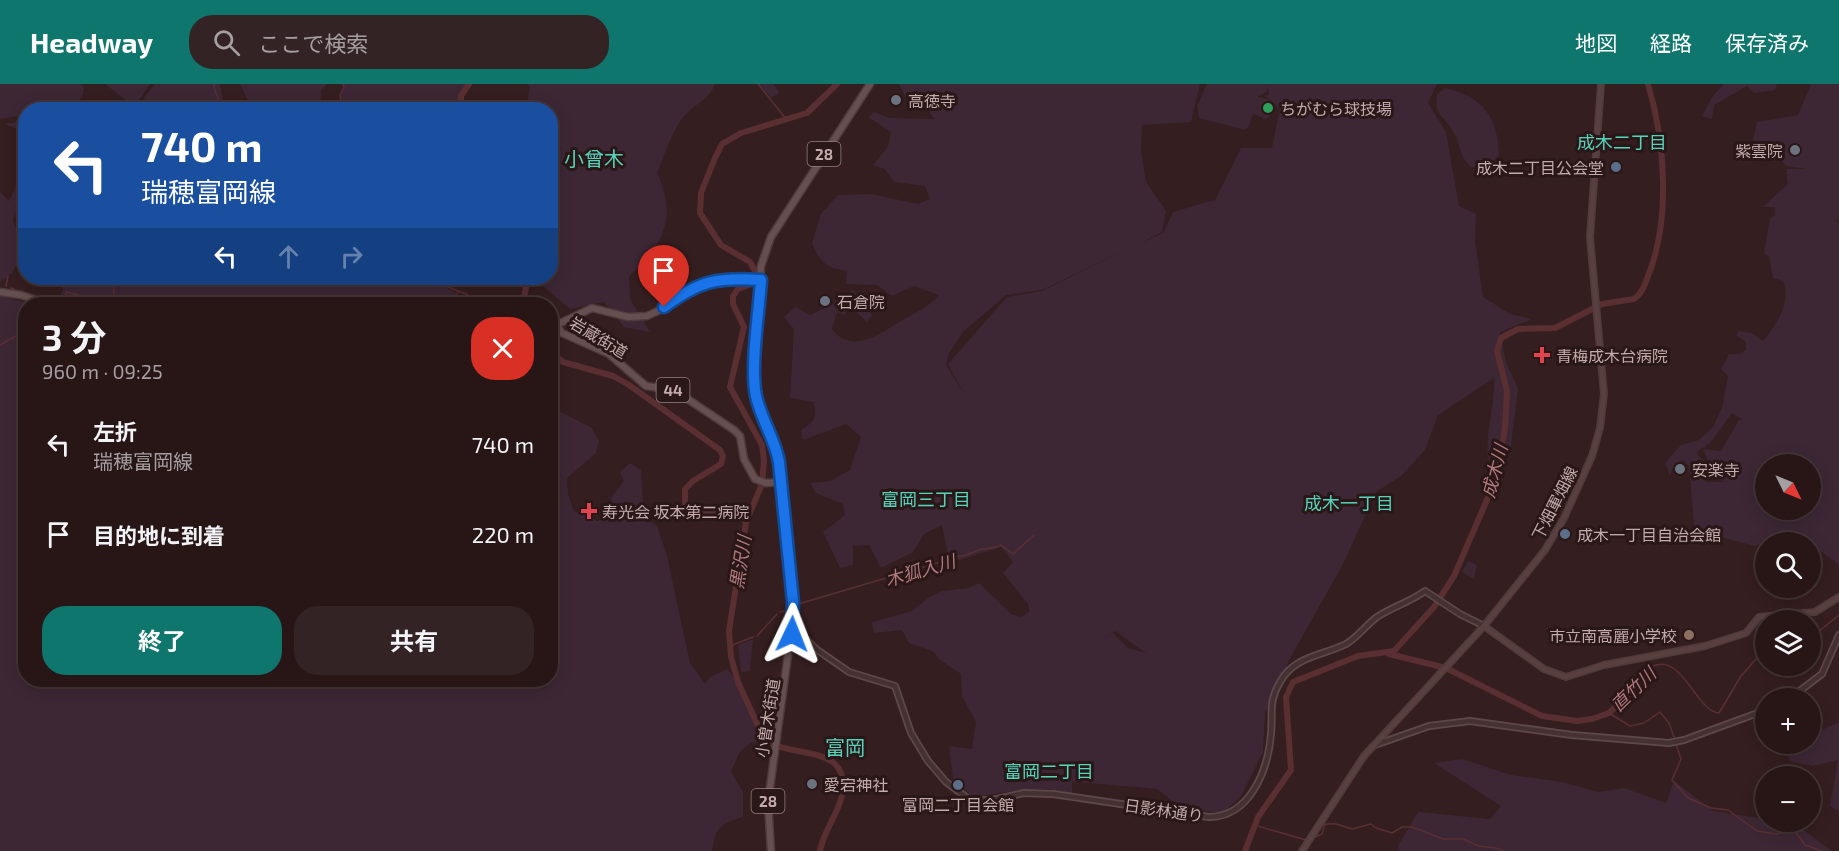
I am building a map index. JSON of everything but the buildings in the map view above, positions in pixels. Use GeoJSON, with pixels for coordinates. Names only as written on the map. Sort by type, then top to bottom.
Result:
{"type":"FeatureCollection","features":[{"type":"Feature","properties":{"kind":"main road","name":"小曽木街道"},"geometry":{"type":"LineString","coordinates":[[771,851],[768,802],[793,627],[793,602],[776,448],[755,390],[759,280],[763,256],[771,237],[870,84]]}},
{"type":"Feature","properties":{"kind":"main road","name":"下畑軍畑線"},"geometry":{"type":"LineString","coordinates":[[1302,851],[1373,745],[1409,710],[1484,626],[1551,541],[1592,456],[1600,428],[1604,394],[1590,216],[1601,84]]}},
{"type":"Feature","properties":{"kind":"main road","name":"44"},"geometry":{"type":"LineString","coordinates":[[558,325],[592,308],[624,317],[644,317],[658,311],[700,284],[721,279],[759,280]]}},
{"type":"Feature","properties":{"kind":"main road"},"geometry":{"type":"LineString","coordinates":[[0,292],[28,297]]}},
{"type":"Feature","properties":{"kind":"main road","name":"岩蔵街道"},"geometry":{"type":"LineString","coordinates":[[558,330],[609,354],[646,386],[674,390],[737,432],[743,443],[745,462],[755,479],[764,483],[781,482]]}},
{"type":"Feature","properties":{"kind":"main road"},"geometry":{"type":"LineString","coordinates":[[1484,626],[1544,669],[1566,677],[1604,665],[1705,646],[1746,633],[1759,617],[1810,613],[1823,609],[1839,597]]}},
{"type":"Feature","properties":{"kind":"street","name":"日影林通り"},"geometry":{"type":"LineString","coordinates":[[793,627],[816,650],[852,674],[895,686],[911,733],[928,761],[946,782],[970,800],[992,800],[1024,793],[1053,794],[1215,817],[1233,812],[1256,786],[1271,738],[1271,700],[1289,669],[1312,656],[1348,643],[1378,616],[1423,592],[1484,626]]}},
{"type":"Feature","properties":{"kind":"street"},"geometry":{"type":"LineString","coordinates":[[1804,688],[1822,674],[1839,635]]}},
{"type":"Feature","properties":{"kind":"street"},"geometry":{"type":"LineString","coordinates":[[1373,745],[1430,726],[1470,721],[1572,735],[1669,743],[1684,740],[1755,714]]}},
{"type":"Feature","properties":{"kind":"shaded area"},"geometry":{"type":"Polygon","coordinates":[[[0,84],[78,84],[84,86],[83,94],[78,102],[18,102],[18,116],[0,119],[0,84]]]}},
{"type":"Feature","properties":{"kind":"shaded area"},"geometry":{"type":"Polygon","coordinates":[[[105,84],[150,84],[138,102],[128,102],[105,84]]]}},
{"type":"Feature","properties":{"kind":"shaded area"},"geometry":{"type":"Polygon","coordinates":[[[155,84],[220,84],[224,102],[148,102],[143,99],[155,84]]]}},
{"type":"Feature","properties":{"kind":"shaded area"},"geometry":{"type":"Polygon","coordinates":[[[240,84],[327,84],[321,91],[320,102],[249,102],[240,84]]]}},
{"type":"Feature","properties":{"kind":"shaded area"},"geometry":{"type":"Polygon","coordinates":[[[343,84],[467,84],[459,98],[459,102],[341,102],[340,95],[343,84]]]}},
{"type":"Feature","properties":{"kind":"shaded area"},"geometry":{"type":"Polygon","coordinates":[[[528,84],[715,84],[706,97],[681,120],[669,142],[657,173],[666,203],[664,230],[651,254],[629,276],[630,299],[650,332],[624,327],[604,302],[570,309],[542,285],[558,285],[558,102],[527,102],[530,87],[528,84]]]}},
{"type":"Feature","properties":{"kind":"shaded area"},"geometry":{"type":"Polygon","coordinates":[[[759,84],[774,84],[779,93],[771,98],[759,84]]]}},
{"type":"Feature","properties":{"kind":"shaded area"},"geometry":{"type":"Polygon","coordinates":[[[899,84],[1200,84],[1191,122],[1142,125],[1141,152],[1146,182],[1166,211],[1162,232],[1139,244],[1163,233],[1173,212],[1215,200],[1241,148],[1272,148],[1280,109],[1265,96],[1269,95],[1268,87],[1266,92],[1257,97],[1268,99],[1273,107],[1270,117],[1265,119],[1253,114],[1245,130],[1199,118],[1197,106],[1207,84],[1437,84],[1428,103],[1446,132],[1459,206],[1476,214],[1475,241],[1483,297],[1510,314],[1532,319],[1500,332],[1506,363],[1518,388],[1510,453],[1489,460],[1488,443],[1494,378],[1438,415],[1425,450],[1401,476],[1376,492],[1343,564],[1288,662],[1282,687],[1265,712],[1263,752],[1241,796],[1223,813],[1183,809],[1157,789],[1067,781],[1072,782],[1072,794],[1052,792],[1052,789],[1020,790],[973,797],[953,778],[949,746],[972,749],[976,722],[962,696],[961,674],[939,659],[934,652],[909,643],[902,630],[874,633],[872,622],[912,611],[928,598],[942,591],[969,588],[979,583],[1011,614],[1021,617],[1029,612],[1029,605],[1003,573],[1013,562],[1001,547],[956,561],[948,555],[942,525],[924,534],[913,552],[881,568],[869,545],[853,546],[853,565],[840,568],[823,532],[845,515],[843,504],[816,493],[810,483],[830,481],[850,470],[861,437],[846,424],[803,440],[801,430],[814,419],[815,407],[814,402],[790,398],[794,329],[784,317],[795,307],[810,315],[833,304],[837,298],[851,307],[844,315],[837,312],[832,329],[848,341],[866,340],[926,307],[939,295],[914,286],[892,296],[877,285],[846,284],[847,271],[825,263],[812,243],[821,214],[838,195],[871,194],[918,204],[930,199],[925,186],[894,182],[885,169],[873,165],[888,147],[891,132],[868,117],[874,112],[890,118],[934,119],[925,105],[906,98],[899,84]],[[1129,248],[1042,290],[1006,295],[963,332],[948,355],[946,365],[965,395],[948,364],[1007,297],[1042,291],[1129,248]],[[1115,631],[1103,639],[1113,633],[1128,648],[1146,653],[1115,631]]]}},
{"type":"Feature","properties":{"kind":"shaded area"},"geometry":{"type":"Polygon","coordinates":[[[1724,84],[1777,84],[1775,90],[1754,93],[1747,86],[1714,105],[1712,119],[1702,116],[1712,97],[1724,84]]]}},
{"type":"Feature","properties":{"kind":"shaded area"},"geometry":{"type":"Polygon","coordinates":[[[1811,84],[1839,84],[1839,220],[1834,219],[1839,223],[1839,565],[1821,551],[1821,532],[1755,532],[1755,546],[1705,533],[1694,525],[1689,466],[1683,460],[1675,463],[1670,475],[1665,463],[1681,445],[1699,440],[1713,427],[1722,408],[1728,376],[1721,369],[1729,354],[1739,354],[1746,350],[1746,342],[1736,335],[1739,331],[1752,333],[1763,341],[1773,328],[1784,305],[1786,297],[1783,281],[1773,278],[1769,256],[1764,253],[1770,218],[1775,215],[1775,207],[1763,207],[1788,184],[1786,169],[1806,169],[1786,166],[1779,158],[1775,145],[1752,145],[1757,122],[1798,115],[1811,84]],[[1732,413],[1710,443],[1697,452],[1700,458],[1707,462],[1706,482],[1725,482],[1715,477],[1717,466],[1709,461],[1703,449],[1721,451],[1739,420],[1743,420],[1732,413]]]}},
{"type":"Feature","properties":{"kind":"shaded area"},"geometry":{"type":"Polygon","coordinates":[[[1445,88],[1479,103],[1491,120],[1498,142],[1499,155],[1488,167],[1471,167],[1461,153],[1454,133],[1437,106],[1437,94],[1445,88]]]}},
{"type":"Feature","properties":{"kind":"shaded area"},"geometry":{"type":"Polygon","coordinates":[[[18,122],[18,129],[4,124],[18,122]]]}},
{"type":"Feature","properties":{"kind":"shaded area"},"geometry":{"type":"Polygon","coordinates":[[[18,182],[18,222],[15,212],[13,220],[18,234],[18,262],[12,273],[0,282],[0,192],[9,201],[18,182]]]}},
{"type":"Feature","properties":{"kind":"shaded area"},"geometry":{"type":"Polygon","coordinates":[[[60,285],[442,285],[456,293],[451,297],[60,297],[63,289],[60,285]]]}},
{"type":"Feature","properties":{"kind":"shaded area"},"geometry":{"type":"Polygon","coordinates":[[[853,290],[872,315],[867,322],[843,299],[853,290]]]}},
{"type":"Feature","properties":{"kind":"shaded area"},"geometry":{"type":"Polygon","coordinates":[[[0,296],[18,300],[18,687],[558,687],[558,411],[592,428],[599,441],[596,453],[567,478],[568,495],[574,511],[597,521],[605,519],[612,509],[611,498],[624,481],[620,472],[630,463],[641,470],[643,501],[639,515],[657,526],[667,556],[690,663],[705,684],[710,677],[727,669],[732,674],[752,716],[757,736],[756,743],[751,742],[739,753],[731,772],[743,792],[743,817],[720,828],[712,851],[0,851],[0,296]]]}},
{"type":"Feature","properties":{"kind":"shaded area"},"geometry":{"type":"Polygon","coordinates":[[[1468,561],[1477,565],[1474,579],[1462,572],[1468,561]]]}},
{"type":"Feature","properties":{"kind":"shaded area"},"geometry":{"type":"Polygon","coordinates":[[[753,639],[750,671],[741,672],[738,645],[753,639]]]}},
{"type":"Feature","properties":{"kind":"shaded area"},"geometry":{"type":"Polygon","coordinates":[[[1839,722],[1839,811],[1830,806],[1838,760],[1813,766],[1790,761],[1789,754],[1821,754],[1821,730],[1839,722]]]}},
{"type":"Feature","properties":{"kind":"shaded area"},"geometry":{"type":"Polygon","coordinates":[[[1462,759],[1511,775],[1562,782],[1598,792],[1624,788],[1666,803],[1674,781],[1713,811],[1755,817],[1755,832],[1806,832],[1832,851],[1399,851],[1398,846],[1418,812],[1490,819],[1501,806],[1434,763],[1462,759]]]}},
{"type":"Feature","properties":{"kind":"waterway"},"geometry":{"type":"LineString","coordinates":[[215,84],[219,102]]}},
{"type":"Feature","properties":{"kind":"waterway"},"geometry":{"type":"LineString","coordinates":[[341,102],[343,84]]}},
{"type":"Feature","properties":{"kind":"waterway"},"geometry":{"type":"LineString","coordinates":[[461,102],[461,96],[469,84]]}},
{"type":"Feature","properties":{"kind":"waterway"},"geometry":{"type":"LineString","coordinates":[[758,84],[787,120]]}},
{"type":"Feature","properties":{"kind":"waterway","name":"黒沢川"},"geometry":{"type":"LineString","coordinates":[[820,851],[841,799],[843,781],[839,769],[831,761],[819,756],[765,741],[738,682],[731,657],[729,631],[746,522],[762,484],[764,461],[762,445],[730,387],[744,327],[733,304],[733,296],[738,289],[752,284],[756,273],[750,262],[721,245],[700,213],[701,193],[722,144],[741,133],[807,113],[837,84]]}},
{"type":"Feature","properties":{"kind":"waterway","name":"成木川"},"geometry":{"type":"LineString","coordinates":[[1245,851],[1258,817],[1291,770],[1286,697],[1293,682],[1358,656],[1394,651],[1434,607],[1454,576],[1496,479],[1505,428],[1507,391],[1497,351],[1501,338],[1518,329],[1555,328],[1602,304],[1634,299],[1643,289],[1655,254],[1663,206],[1662,155],[1648,84]]}},
{"type":"Feature","properties":{"kind":"waterway"},"geometry":{"type":"LineString","coordinates":[[6,286],[8,276]]}},
{"type":"Feature","properties":{"kind":"waterway"},"geometry":{"type":"LineString","coordinates":[[114,285],[114,297]]}},
{"type":"Feature","properties":{"kind":"waterway"},"geometry":{"type":"LineString","coordinates":[[443,285],[471,297]]}},
{"type":"Feature","properties":{"kind":"waterway"},"geometry":{"type":"LineString","coordinates":[[524,285],[524,297]]}},
{"type":"Feature","properties":{"kind":"waterway"},"geometry":{"type":"LineString","coordinates":[[11,288],[18,291]]}},
{"type":"Feature","properties":{"kind":"waterway"},"geometry":{"type":"LineString","coordinates":[[65,297],[66,292],[83,297]]}},
{"type":"Feature","properties":{"kind":"waterway"},"geometry":{"type":"LineString","coordinates":[[26,293],[35,296]]}},
{"type":"Feature","properties":{"kind":"waterway"},"geometry":{"type":"LineString","coordinates":[[452,297],[458,293]]}},
{"type":"Feature","properties":{"kind":"waterway"},"geometry":{"type":"LineString","coordinates":[[0,345],[18,335]]}},
{"type":"Feature","properties":{"kind":"waterway"},"geometry":{"type":"LineString","coordinates":[[558,358],[563,362],[613,376],[629,385],[720,450],[723,456],[721,464],[693,481],[685,489],[685,503],[691,510],[747,514]]}},
{"type":"Feature","properties":{"kind":"waterway","name":"木狐入川"},"geometry":{"type":"LineString","coordinates":[[795,605],[982,549],[1001,545],[1013,554],[1034,535]]}},
{"type":"Feature","properties":{"kind":"waterway","name":"木狐入川"},"geometry":{"type":"LineString","coordinates":[[780,612],[789,610]]}},
{"type":"Feature","properties":{"kind":"waterway","name":"木狐入川"},"geometry":{"type":"LineString","coordinates":[[757,636],[777,614]]}},
{"type":"Feature","properties":{"kind":"waterway","name":"直竹川"},"geometry":{"type":"LineString","coordinates":[[1821,630],[1839,615]]}},
{"type":"Feature","properties":{"kind":"waterway","name":"木狐入川"},"geometry":{"type":"LineString","coordinates":[[730,646],[753,637]]}},
{"type":"Feature","properties":{"kind":"waterway","name":"直竹川"},"geometry":{"type":"LineString","coordinates":[[1389,654],[1446,668],[1542,716],[1577,721],[1592,719],[1609,713],[1633,690]]}},
{"type":"Feature","properties":{"kind":"waterway","name":"直竹川"},"geometry":{"type":"LineString","coordinates":[[1633,690],[1653,666],[1663,664],[1681,675],[1703,703],[1719,713],[1741,676],[1755,660]]}},
{"type":"Feature","properties":{"kind":"waterway"},"geometry":{"type":"LineString","coordinates":[[1609,713],[1630,726],[1644,723],[1660,712],[1669,723],[1675,740]]}},
{"type":"Feature","properties":{"kind":"waterway"},"geometry":{"type":"LineString","coordinates":[[1676,744],[1681,759],[1672,780],[1688,798],[1711,808],[1728,810],[1757,831],[1776,834],[1794,830],[1805,845],[1822,851]]}},
{"type":"Feature","properties":{"kind":"waterway"},"geometry":{"type":"LineString","coordinates":[[1313,838],[1322,834],[1325,824],[1336,824],[1352,829],[1371,824],[1392,833],[1402,827],[1412,827],[1443,839],[1463,839],[1479,846],[1503,851]]}},
{"type":"Feature","properties":{"kind":"waterway"},"geometry":{"type":"LineString","coordinates":[[1254,825],[1306,840]]}},
{"type":"Feature","properties":{"kind":"place","name":"高徳寺"},"geometry":{"type":"Point","coordinates":[896,100]}},
{"type":"Feature","properties":{"kind":"place","name":"ちがむら球技場"},"geometry":{"type":"Point","coordinates":[1268,108]}},
{"type":"Feature","properties":{"kind":"place","name":"紫雲院"},"geometry":{"type":"Point","coordinates":[1795,150]}},
{"type":"Feature","properties":{"kind":"place","name":"成木二丁目公会堂"},"geometry":{"type":"Point","coordinates":[1616,167]}},
{"type":"Feature","properties":{"kind":"place","name":"石倉院"},"geometry":{"type":"Point","coordinates":[825,301]}},
{"type":"Feature","properties":{"kind":"place","name":"青梅成木台病院"},"geometry":{"type":"Point","coordinates":[1542,355]}},
{"type":"Feature","properties":{"kind":"place","name":"安楽寺"},"geometry":{"type":"Point","coordinates":[1680,469]}},
{"type":"Feature","properties":{"kind":"place","name":"寿光会 坂本第二病院"},"geometry":{"type":"Point","coordinates":[589,511]}},
{"type":"Feature","properties":{"kind":"place","name":"成木一丁目自治会館"},"geometry":{"type":"Point","coordinates":[1565,534]}},
{"type":"Feature","properties":{"kind":"place","name":"市立南高麗小学校"},"geometry":{"type":"Point","coordinates":[1689,635]}},
{"type":"Feature","properties":{"kind":"place","name":"愛宕神社"},"geometry":{"type":"Point","coordinates":[812,784]}},
{"type":"Feature","properties":{"kind":"place","name":"富岡二丁目会館"},"geometry":{"type":"Point","coordinates":[958,785]}},
{"type":"Feature","properties":{"kind":"district","name":"成木二丁目"},"geometry":{"type":"Point","coordinates":[1622,142]}},
{"type":"Feature","properties":{"kind":"district","name":"小曾木"},"geometry":{"type":"Point","coordinates":[594,158]}},
{"type":"Feature","properties":{"kind":"district","name":"富岡三丁目"},"geometry":{"type":"Point","coordinates":[926,499]}},
{"type":"Feature","properties":{"kind":"district","name":"成木一丁目"},"geometry":{"type":"Point","coordinates":[1349,503]}},
{"type":"Feature","properties":{"kind":"district","name":"富岡"},"geometry":{"type":"Point","coordinates":[845,747]}},
{"type":"Feature","properties":{"kind":"district","name":"富岡二丁目"},"geometry":{"type":"Point","coordinates":[1049,771]}},
{"type":"Feature","properties":{"kind":"route"},"geometry":{"type":"LineString","coordinates":[[664,307],[688,289],[708,281],[761,280],[754,382],[756,397],[774,440],[779,462],[793,602],[792,634]]}}]}
